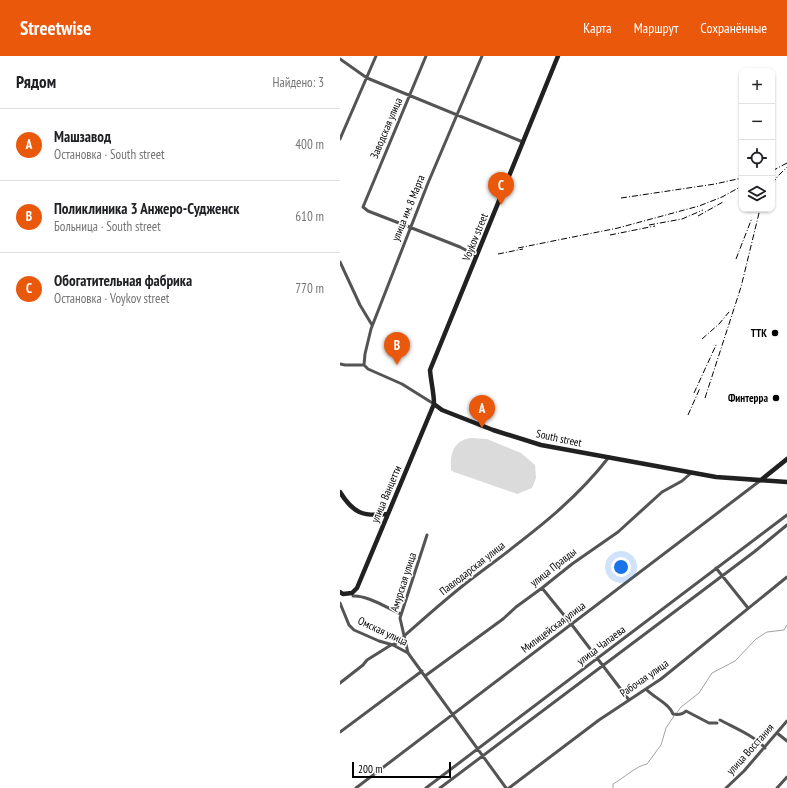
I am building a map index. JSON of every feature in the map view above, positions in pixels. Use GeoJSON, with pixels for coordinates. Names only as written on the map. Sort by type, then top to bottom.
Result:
{"type":"FeatureCollection","features":[{"type":"Feature","properties":{"kind":"street"},"geometry":{"type":"LineString","coordinates":[[340,139],[376,56]]}},
{"type":"Feature","properties":{"kind":"street","name":"Заводская улица"},"geometry":{"type":"LineString","coordinates":[[410,228],[368,211],[363,207],[390,139],[410,96],[426,56]]}},
{"type":"Feature","properties":{"kind":"street","name":"улица им. 8 Марта"},"geometry":{"type":"LineString","coordinates":[[364,365],[364,354],[372,326],[410,228],[482,56]]}},
{"type":"Feature","properties":{"kind":"street","name":"Voykov street"},"geometry":{"type":"LineString","coordinates":[[434,404],[430,370],[558,56]]}},
{"type":"Feature","properties":{"kind":"street"},"geometry":{"type":"LineString","coordinates":[[340,59],[367,78],[523,142]]}},
{"type":"Feature","properties":{"kind":"street"},"geometry":{"type":"LineString","coordinates":[[410,228],[460,247],[477,256]]}},
{"type":"Feature","properties":{"kind":"street"},"geometry":{"type":"LineString","coordinates":[[340,262],[372,326]]}},
{"type":"Feature","properties":{"kind":"street"},"geometry":{"type":"LineString","coordinates":[[340,364],[364,365]]}},
{"type":"Feature","properties":{"kind":"street","name":"South street"},"geometry":{"type":"LineString","coordinates":[[364,365],[368,369],[395,380],[442,410],[493,430],[541,445],[716,477],[787,482]]}},
{"type":"Feature","properties":{"kind":"street","name":"улица Ванцетти"},"geometry":{"type":"LineString","coordinates":[[354,593],[434,404]]}},
{"type":"Feature","properties":{"kind":"street","name":"Павлодарская улица"},"geometry":{"type":"LineString","coordinates":[[340,683],[363,665],[367,660],[402,639],[469,581],[563,507],[587,484],[608,457]]}},
{"type":"Feature","properties":{"kind":"street"},"geometry":{"type":"LineString","coordinates":[[761,480],[787,459]]}},
{"type":"Feature","properties":{"kind":"street","name":"улица Правды"},"geometry":{"type":"LineString","coordinates":[[425,676],[572,564],[618,532],[662,492],[682,481],[691,473]]}},
{"type":"Feature","properties":{"kind":"street","name":"Милицейская улица"},"geometry":{"type":"LineString","coordinates":[[356,788],[761,480]]}},
{"type":"Feature","properties":{"kind":"street"},"geometry":{"type":"LineString","coordinates":[[340,492],[354,509],[370,516],[388,514]]}},
{"type":"Feature","properties":{"kind":"street","name":"улица Чапаева"},"geometry":{"type":"LineString","coordinates":[[426,788],[787,516]]}},
{"type":"Feature","properties":{"kind":"street","name":"улица Чапаева"},"geometry":{"type":"LineString","coordinates":[[440,788],[722,576],[787,525]]}},
{"type":"Feature","properties":{"kind":"street","name":"Амурская улица"},"geometry":{"type":"LineString","coordinates":[[408,653],[400,618],[427,535]]}},
{"type":"Feature","properties":{"kind":"street"},"geometry":{"type":"LineString","coordinates":[[716,568],[748,608]]}},
{"type":"Feature","properties":{"kind":"street","name":"Рабочая улица"},"geometry":{"type":"LineString","coordinates":[[507,788],[628,700],[661,679],[787,577]]}},
{"type":"Feature","properties":{"kind":"street"},"geometry":{"type":"LineString","coordinates":[[542,588],[572,625],[628,700]]}},
{"type":"Feature","properties":{"kind":"street"},"geometry":{"type":"LineString","coordinates":[[340,592],[343,594],[354,593],[368,598],[401,614]]}},
{"type":"Feature","properties":{"kind":"street","name":"Омская улица"},"geometry":{"type":"LineString","coordinates":[[340,603],[349,625],[354,630],[379,641],[393,645],[408,653]]}},
{"type":"Feature","properties":{"kind":"street"},"geometry":{"type":"LineString","coordinates":[[408,653],[507,788]]}},
{"type":"Feature","properties":{"kind":"street"},"geometry":{"type":"LineString","coordinates":[[340,732],[422,671]]}},
{"type":"Feature","properties":{"kind":"street"},"geometry":{"type":"LineString","coordinates":[[646,689],[652,696],[663,702],[673,714],[683,714],[686,711],[709,723],[719,722],[745,733],[764,748]]}},
{"type":"Feature","properties":{"kind":"street","name":"улица Восстания"},"geometry":{"type":"LineString","coordinates":[[726,788],[744,771],[787,721]]}},
{"type":"Feature","properties":{"kind":"street"},"geometry":{"type":"LineString","coordinates":[[777,734],[787,741]]}},
{"type":"Feature","properties":{"kind":"street"},"geometry":{"type":"LineString","coordinates":[[778,788],[787,777]]}},
{"type":"Feature","properties":{"kind":"shaded area"},"geometry":{"type":"Polygon","coordinates":[[[471,438],[487,439],[521,453],[535,465],[536,478],[532,488],[517,494],[451,470],[452,453],[456,445],[471,438]]]}},
{"type":"Feature","properties":{"kind":"waterway"},"geometry":{"type":"LineString","coordinates":[[676,714],[681,707],[699,693],[712,673],[735,661],[756,639],[767,632],[784,630],[787,625]]}},
{"type":"Feature","properties":{"kind":"waterway"},"geometry":{"type":"LineString","coordinates":[[613,788],[613,784],[634,770],[647,764],[661,745],[666,728],[674,716]]}},
{"type":"Feature","properties":{"kind":"railway"},"geometry":{"type":"LineString","coordinates":[[775,169],[787,163]]}},
{"type":"Feature","properties":{"kind":"railway"},"geometry":{"type":"LineString","coordinates":[[775,180],[787,167]]}},
{"type":"Feature","properties":{"kind":"railway"},"geometry":{"type":"LineString","coordinates":[[621,198],[715,184],[739,179]]}},
{"type":"Feature","properties":{"kind":"railway"},"geometry":{"type":"LineString","coordinates":[[518,248],[618,228],[699,206],[722,197],[739,188]]}},
{"type":"Feature","properties":{"kind":"railway"},"geometry":{"type":"LineString","coordinates":[[698,216],[723,202]]}},
{"type":"Feature","properties":{"kind":"railway"},"geometry":{"type":"LineString","coordinates":[[649,225],[682,219],[703,210]]}},
{"type":"Feature","properties":{"kind":"railway"},"geometry":{"type":"LineString","coordinates":[[705,398],[741,287],[759,212]]}},
{"type":"Feature","properties":{"kind":"railway"},"geometry":{"type":"LineString","coordinates":[[736,259],[752,218]]}},
{"type":"Feature","properties":{"kind":"railway"},"geometry":{"type":"LineString","coordinates":[[610,235],[655,226]]}},
{"type":"Feature","properties":{"kind":"railway"},"geometry":{"type":"LineString","coordinates":[[498,254],[523,249]]}},
{"type":"Feature","properties":{"kind":"railway"},"geometry":{"type":"LineString","coordinates":[[702,339],[719,324],[729,312]]}},
{"type":"Feature","properties":{"kind":"railway"},"geometry":{"type":"LineString","coordinates":[[694,393],[717,343]]}},
{"type":"Feature","properties":{"kind":"railway"},"geometry":{"type":"LineString","coordinates":[[688,415],[700,388]]}},
{"type":"Feature","properties":{"kind":"place","name":"Обогатительная фабрика"},"geometry":{"type":"Point","coordinates":[501,205]}},
{"type":"Feature","properties":{"kind":"place","name":"ТТК"},"geometry":{"type":"Point","coordinates":[775,333]}},
{"type":"Feature","properties":{"kind":"place","name":"Поликлиника 3 Анжеро-Судженск"},"geometry":{"type":"Point","coordinates":[397,365]}},
{"type":"Feature","properties":{"kind":"place","name":"Финтерра"},"geometry":{"type":"Point","coordinates":[776,398]}},
{"type":"Feature","properties":{"kind":"place","name":"Машзавод"},"geometry":{"type":"Point","coordinates":[482,428]}}]}
